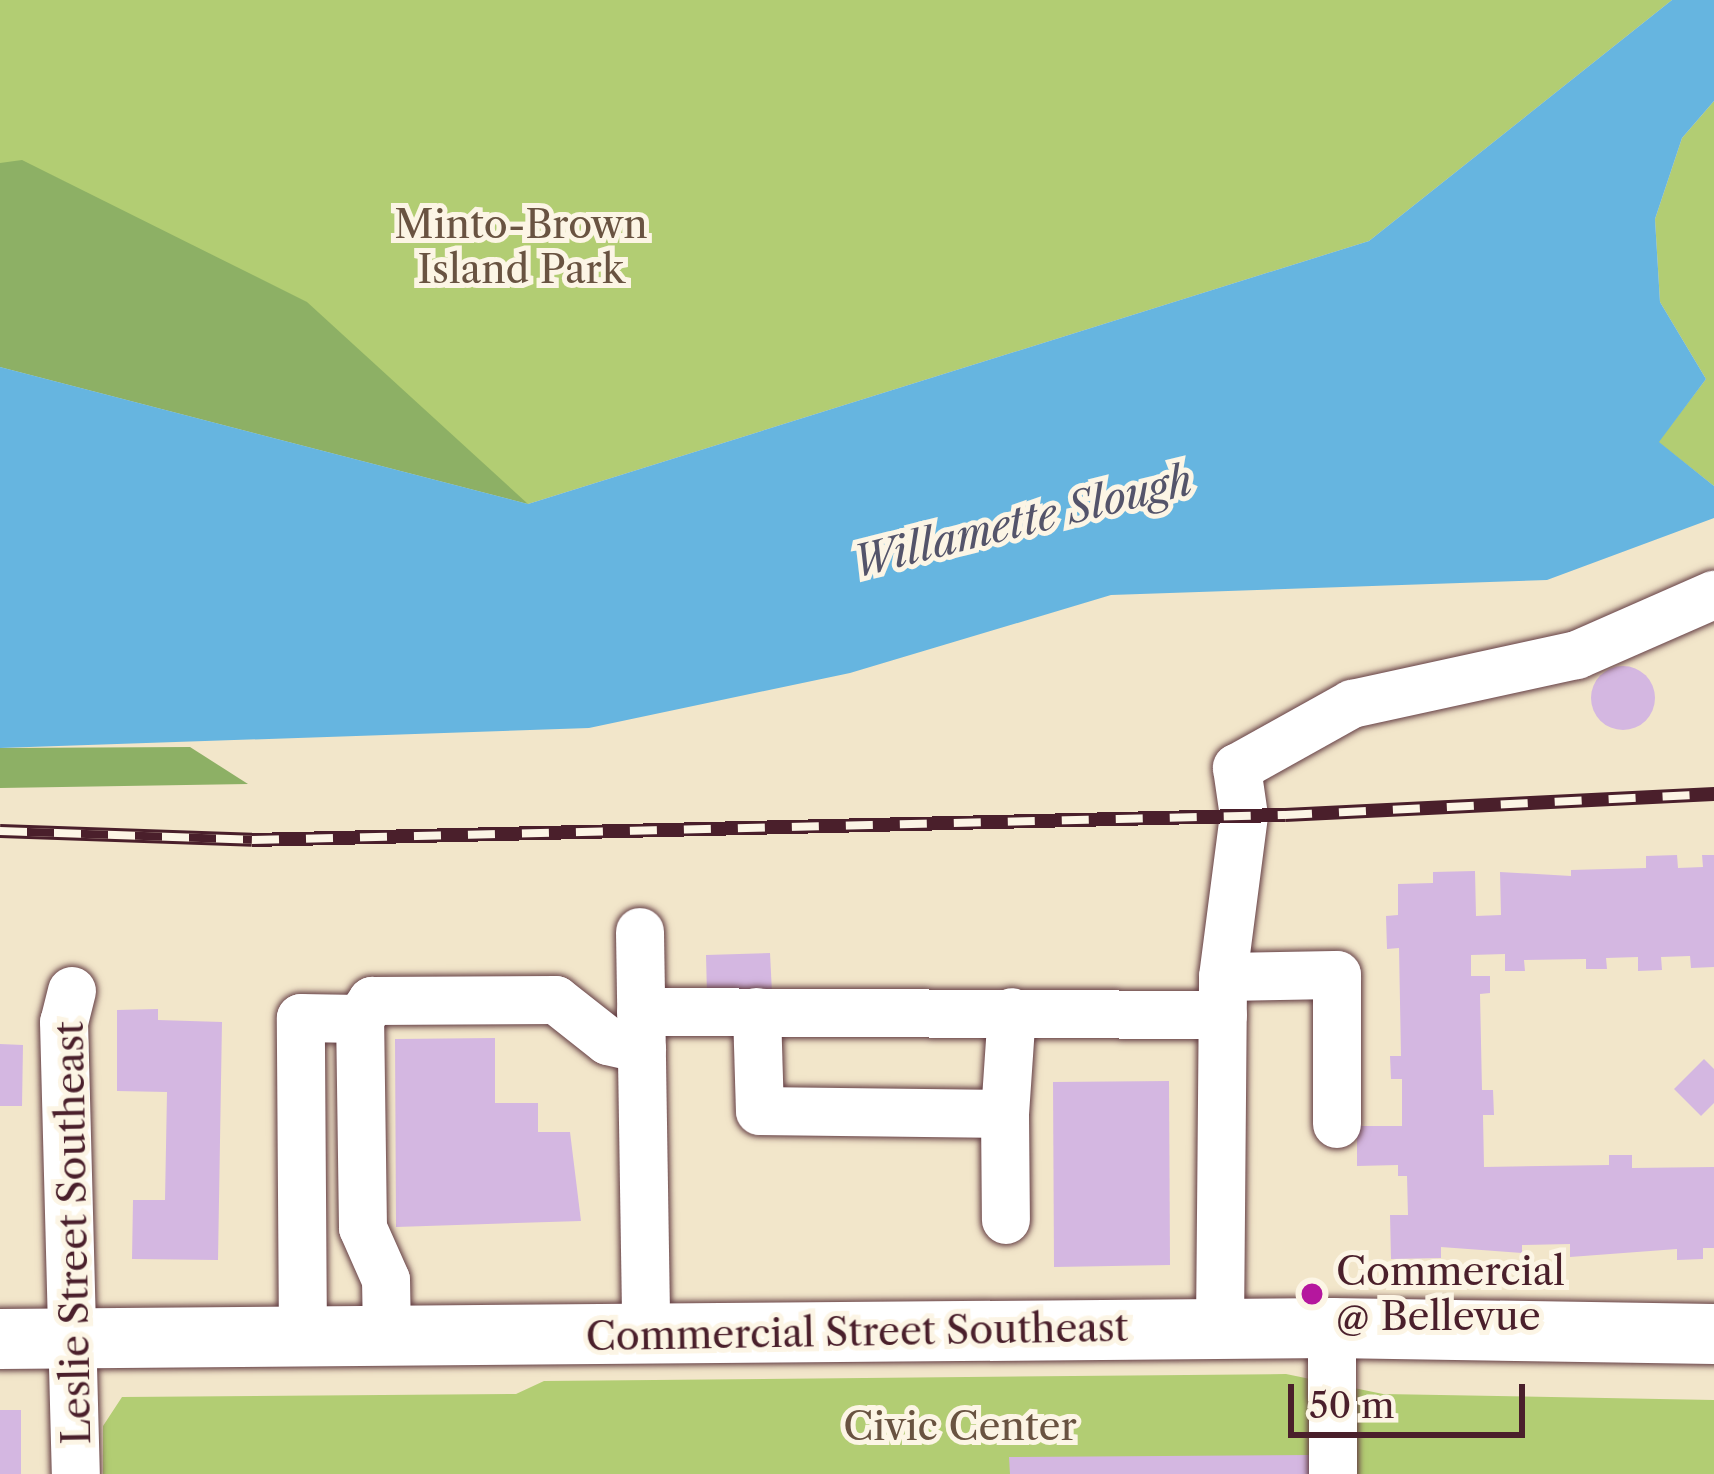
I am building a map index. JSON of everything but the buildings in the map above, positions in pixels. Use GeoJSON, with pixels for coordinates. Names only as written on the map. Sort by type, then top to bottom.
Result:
{"type":"FeatureCollection","features":[{"type":"Feature","properties":{"kind":"main road","name":"Commercial Street Southeast"},"geometry":{"type":"LineString","coordinates":[[0,1340],[1220,1328],[1714,1334]]}},
{"type":"Feature","properties":{"kind":"street"},"geometry":{"type":"LineString","coordinates":[[1220,1328],[1223,996],[1240,875],[1237,768],[1291,731],[1352,704],[1577,655],[1714,595]]}},
{"type":"Feature","properties":{"kind":"street"},"geometry":{"type":"LineString","coordinates":[[640,932],[646,1334]]}},
{"type":"Feature","properties":{"kind":"street"},"geometry":{"type":"LineString","coordinates":[[387,1336],[386,1280],[363,1228],[361,1019],[372,1001],[556,1000],[608,1041],[757,1012],[1012,1012],[1223,996],[1337,975],[1336,1124]]}},
{"type":"Feature","properties":{"kind":"street","name":"Leslie Street Southeast"},"geometry":{"type":"LineString","coordinates":[[72,991],[64,1022],[76,1474]]}},
{"type":"Feature","properties":{"kind":"street"},"geometry":{"type":"LineString","coordinates":[[757,1012],[760,1111],[1005,1114]]}},
{"type":"Feature","properties":{"kind":"street"},"geometry":{"type":"LineString","coordinates":[[1006,1220],[1005,1114],[1012,1012]]}},
{"type":"Feature","properties":{"kind":"street"},"geometry":{"type":"LineString","coordinates":[[303,1337],[301,1018],[361,1019]]}},
{"type":"Feature","properties":{"kind":"street"},"geometry":{"type":"LineString","coordinates":[[1332,1328],[1333,1474]]}},
{"type":"Feature","properties":{"kind":"green space","name":"Minto-Brown Island Park"},"geometry":{"type":"Polygon","coordinates":[[[0,0],[1672,0],[1369,241],[528,504],[0,367],[0,0]]]}},
{"type":"Feature","properties":{"kind":"green space"},"geometry":{"type":"Polygon","coordinates":[[[1714,101],[1714,486],[1658,442],[1706,379],[1660,302],[1655,219],[1682,138],[1714,101]]]}},
{"type":"Feature","properties":{"kind":"green space"},"geometry":{"type":"Polygon","coordinates":[[[22,160],[307,302],[528,504],[0,367],[0,163],[22,160]]]}},
{"type":"Feature","properties":{"kind":"green space"},"geometry":{"type":"Polygon","coordinates":[[[190,747],[248,784],[0,788],[0,748],[190,747]]]}},
{"type":"Feature","properties":{"kind":"green space","name":"Civic Center"},"geometry":{"type":"Polygon","coordinates":[[[1286,1374],[1383,1394],[1714,1400],[1714,1474],[103,1474],[103,1426],[122,1397],[516,1394],[544,1381],[1286,1374]]]}},
{"type":"Feature","properties":{"kind":"water","name":"Willamette Slough"},"geometry":{"type":"Polygon","coordinates":[[[1672,0],[1714,0],[1714,101],[1682,138],[1655,219],[1660,302],[1706,379],[1659,442],[1714,486],[1714,518],[1547,580],[1111,595],[850,673],[589,728],[0,748],[0,367],[528,504],[1369,241],[1672,0]]]}},
{"type":"Feature","properties":{"kind":"railway"},"geometry":{"type":"LineString","coordinates":[[0,831],[252,840],[1285,815],[1714,794]]}},
{"type":"Feature","properties":{"kind":"place","name":"Commercial @ Bellevue"},"geometry":{"type":"Point","coordinates":[1312,1294]}}]}
